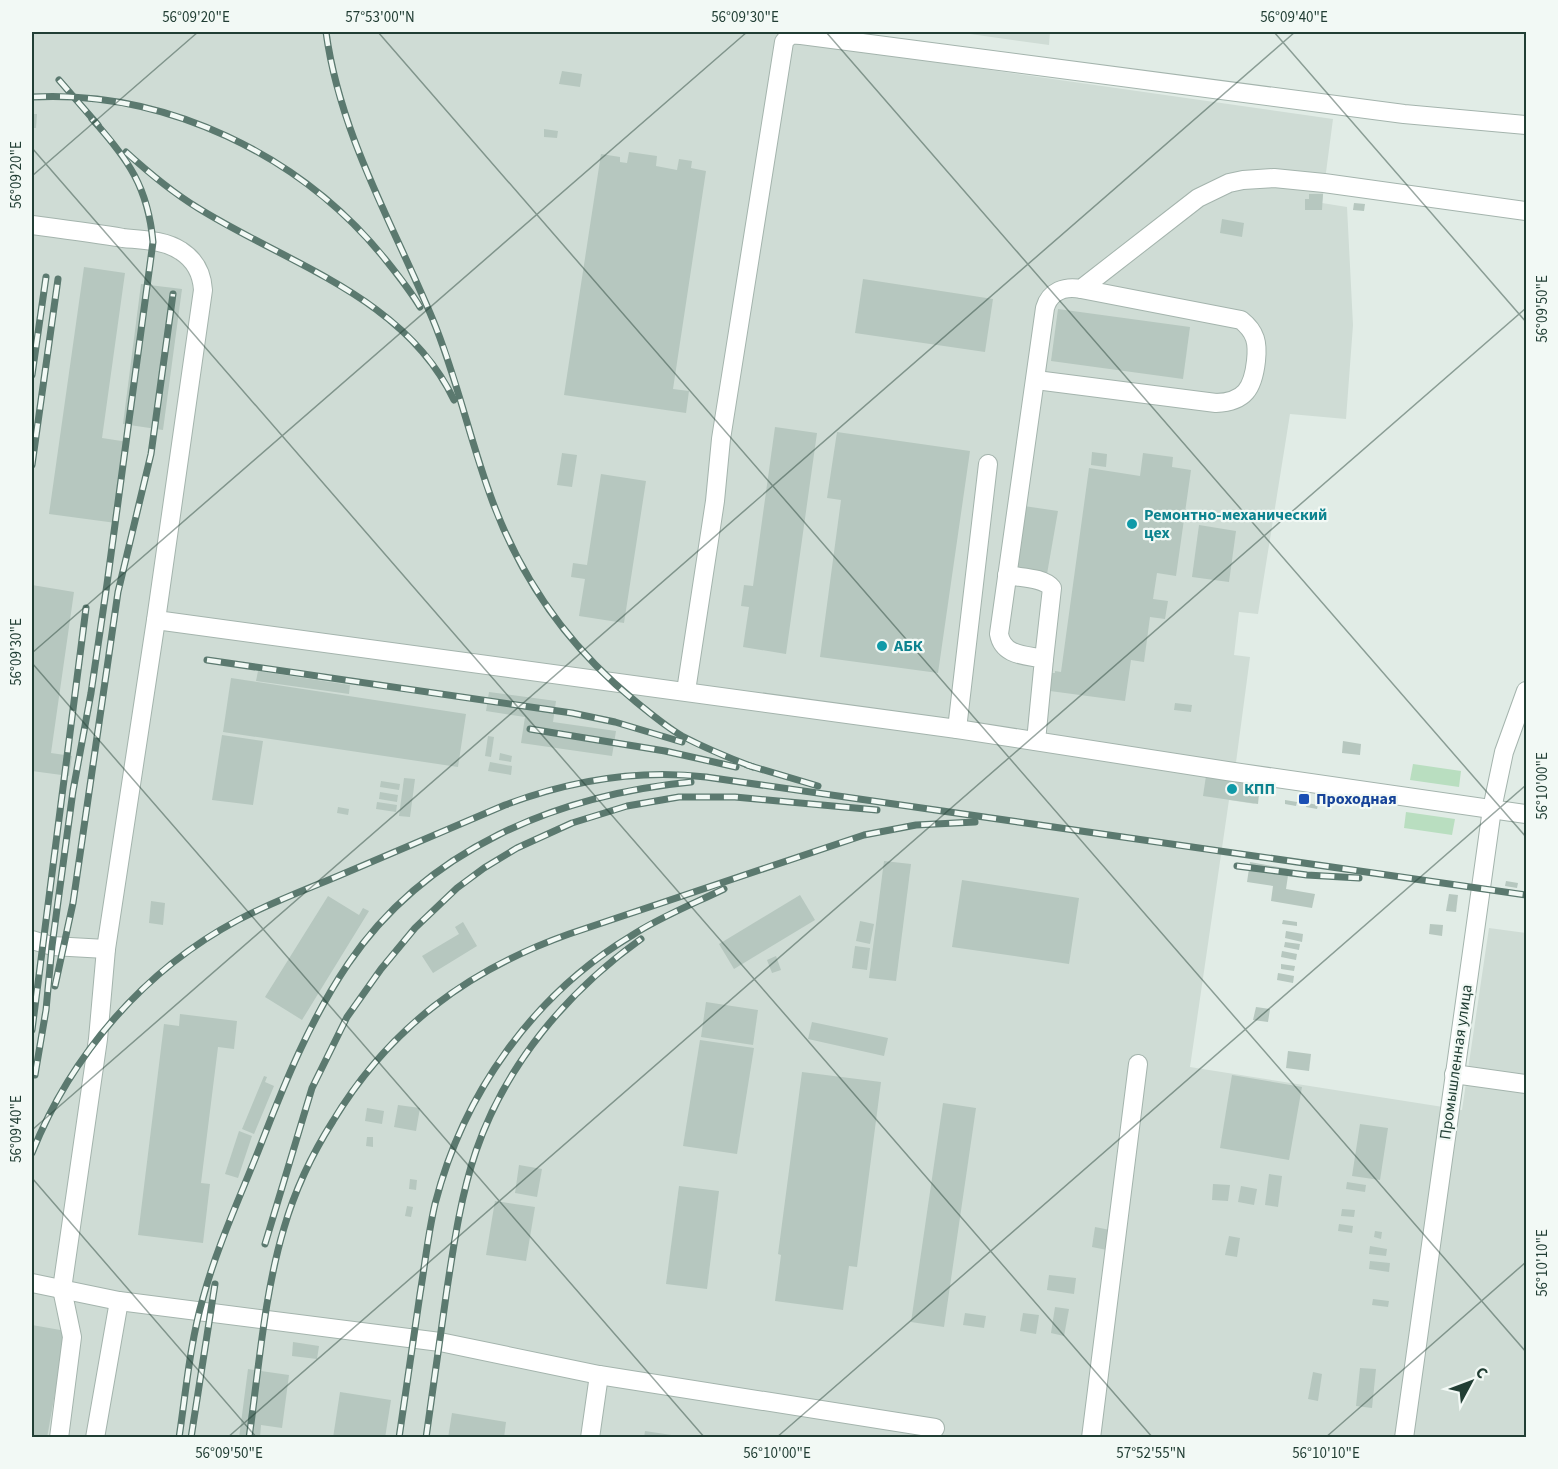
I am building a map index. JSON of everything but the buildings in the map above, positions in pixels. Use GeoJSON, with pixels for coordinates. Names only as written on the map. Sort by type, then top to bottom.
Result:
{"type":"FeatureCollection","features":[{"type":"Feature","properties":{"kind":"street"},"geometry":{"type":"LineString","coordinates":[[686,691],[715,501],[721,439],[784,42],[792,34],[1404,114],[1527,125]]}},
{"type":"Feature","properties":{"kind":"street"},"geometry":{"type":"LineString","coordinates":[[1081,289],[1198,198],[1229,183],[1243,180],[1274,178],[1324,183],[1527,211]]}},
{"type":"Feature","properties":{"kind":"street"},"geometry":{"type":"LineString","coordinates":[[32,225],[165,244],[182,252],[196,266],[201,275],[203,290],[106,949],[98,1039],[62,1289],[72,1337],[59,1437]]}},
{"type":"Feature","properties":{"kind":"street"},"geometry":{"type":"LineString","coordinates":[[1036,380],[1216,403],[1233,401],[1252,384],[1257,343],[1252,330],[1241,320],[1074,287],[1062,289],[1046,303],[999,634],[1004,648],[1013,653],[1044,659]]}},
{"type":"Feature","properties":{"kind":"street"},"geometry":{"type":"LineString","coordinates":[[957,729],[988,464]]}},
{"type":"Feature","properties":{"kind":"street"},"geometry":{"type":"LineString","coordinates":[[1007,576],[1040,581],[1053,588],[1036,741]]}},
{"type":"Feature","properties":{"kind":"street"},"geometry":{"type":"LineString","coordinates":[[156,620],[957,729],[1527,814]]}},
{"type":"Feature","properties":{"kind":"street","name":"Промышленная улица"},"geometry":{"type":"LineString","coordinates":[[1404,1437],[1492,809],[1504,752],[1527,691]]}},
{"type":"Feature","properties":{"kind":"street"},"geometry":{"type":"LineString","coordinates":[[32,940],[64,947],[106,949]]}},
{"type":"Feature","properties":{"kind":"street"},"geometry":{"type":"LineString","coordinates":[[1091,1437],[1138,1064]]}},
{"type":"Feature","properties":{"kind":"street"},"geometry":{"type":"LineString","coordinates":[[1455,1074],[1527,1084]]}},
{"type":"Feature","properties":{"kind":"street"},"geometry":{"type":"LineString","coordinates":[[32,1283],[119,1301],[440,1342],[599,1375],[933,1434]]}},
{"type":"Feature","properties":{"kind":"street"},"geometry":{"type":"LineString","coordinates":[[95,1437],[119,1301]]}},
{"type":"Feature","properties":{"kind":"street"},"geometry":{"type":"LineString","coordinates":[[590,1437],[599,1375]]}},
{"type":"Feature","properties":{"kind":"shaded area"},"geometry":{"type":"Polygon","coordinates":[[[32,32],[802,32],[801,43],[1333,119],[1322,203],[1347,207],[1353,325],[1346,419],[1290,414],[1258,614],[1239,612],[1234,655],[1250,657],[1233,785],[1255,804],[1229,800],[1190,1067],[1462,1110],[1489,928],[1526,933],[1526,1437],[32,1437],[32,32]]]}},
{"type":"Feature","properties":{"kind":"shaded area"},"geometry":{"type":"Polygon","coordinates":[[[956,32],[1050,32],[1049,45],[956,32]]]}},
{"type":"Feature","properties":{"kind":"green space"},"geometry":{"type":"Polygon","coordinates":[[[1413,764],[1461,771],[1459,787],[1410,780],[1413,764]]]}},
{"type":"Feature","properties":{"kind":"green space"},"geometry":{"type":"Polygon","coordinates":[[[1406,812],[1455,819],[1452,835],[1404,828],[1406,812]]]}},
{"type":"Feature","properties":{"kind":"railway"},"geometry":{"type":"LineString","coordinates":[[326,32],[333,70],[355,143],[442,342],[492,500],[517,557],[550,610],[569,635],[611,680],[682,736],[753,767]]}},
{"type":"Feature","properties":{"kind":"railway"},"geometry":{"type":"LineString","coordinates":[[59,80],[98,125]]}},
{"type":"Feature","properties":{"kind":"railway"},"geometry":{"type":"LineString","coordinates":[[32,97],[82,98],[132,105],[180,118],[227,136],[272,160],[313,189],[351,222],[385,259],[420,307]]}},
{"type":"Feature","properties":{"kind":"railway"},"geometry":{"type":"LineString","coordinates":[[35,1075],[46,1010],[52,946],[73,791],[91,693],[107,584],[153,242],[141,189],[126,161],[92,119]]}},
{"type":"Feature","properties":{"kind":"railway"},"geometry":{"type":"LineString","coordinates":[[126,152],[161,182],[198,208],[306,266],[375,309],[406,334],[433,364],[454,400]]}},
{"type":"Feature","properties":{"kind":"railway"},"geometry":{"type":"LineString","coordinates":[[32,375],[46,277]]}},
{"type":"Feature","properties":{"kind":"railway"},"geometry":{"type":"LineString","coordinates":[[32,465],[58,279]]}},
{"type":"Feature","properties":{"kind":"railway"},"geometry":{"type":"LineString","coordinates":[[55,986],[73,903],[118,592],[151,454],[173,294]]}},
{"type":"Feature","properties":{"kind":"railway"},"geometry":{"type":"LineString","coordinates":[[32,1030],[86,608]]}},
{"type":"Feature","properties":{"kind":"railway"},"geometry":{"type":"LineString","coordinates":[[207,660],[572,713],[615,722],[682,742]]}},
{"type":"Feature","properties":{"kind":"railway"},"geometry":{"type":"LineString","coordinates":[[530,729],[665,751],[736,767]]}},
{"type":"Feature","properties":{"kind":"railway"},"geometry":{"type":"LineString","coordinates":[[747,765],[818,786]]}},
{"type":"Feature","properties":{"kind":"railway"},"geometry":{"type":"LineString","coordinates":[[32,1153],[67,1082],[114,1018],[142,990],[204,940],[265,907],[505,805],[579,783],[629,776],[706,777],[1526,895]]}},
{"type":"Feature","properties":{"kind":"railway"},"geometry":{"type":"LineString","coordinates":[[179,1438],[195,1332],[215,1259],[299,1052],[334,985],[348,964],[380,924],[416,889],[455,859],[498,835],[544,815],[592,800],[641,789],[691,782]]}},
{"type":"Feature","properties":{"kind":"railway"},"geometry":{"type":"LineString","coordinates":[[265,1244],[312,1088],[347,1017],[381,969],[415,928],[457,888],[484,868],[517,848],[572,823],[627,806],[679,797],[735,797],[877,810]]}},
{"type":"Feature","properties":{"kind":"railway"},"geometry":{"type":"LineString","coordinates":[[249,1438],[263,1332],[277,1253],[299,1186],[325,1134],[355,1088],[379,1058],[434,1006],[497,965],[569,934],[864,835],[916,825],[975,822]]}},
{"type":"Feature","properties":{"kind":"railway"},"geometry":{"type":"LineString","coordinates":[[1237,866],[1307,875],[1359,878]]}},
{"type":"Feature","properties":{"kind":"railway"},"geometry":{"type":"LineString","coordinates":[[399,1438],[435,1204],[447,1163],[483,1086],[533,1018],[563,987],[596,960],[653,923],[724,889]]}},
{"type":"Feature","properties":{"kind":"railway"},"geometry":{"type":"LineString","coordinates":[[426,1438],[458,1219],[476,1151],[489,1119],[504,1089],[542,1032],[588,982],[641,939]]}},
{"type":"Feature","properties":{"kind":"railway"},"geometry":{"type":"LineString","coordinates":[[191,1438],[215,1284]]}},
{"type":"Feature","properties":{"kind":"place","name":"Ремонтно-механический цех"},"geometry":{"type":"Point","coordinates":[1132,524]}},
{"type":"Feature","properties":{"kind":"place","name":"АБК"},"geometry":{"type":"Point","coordinates":[882,646]}},
{"type":"Feature","properties":{"kind":"place","name":"КПП"},"geometry":{"type":"Point","coordinates":[1232,789]}},
{"type":"Feature","properties":{"kind":"place","name":"Проходная"},"geometry":{"type":"Point","coordinates":[1304,799]}}]}
